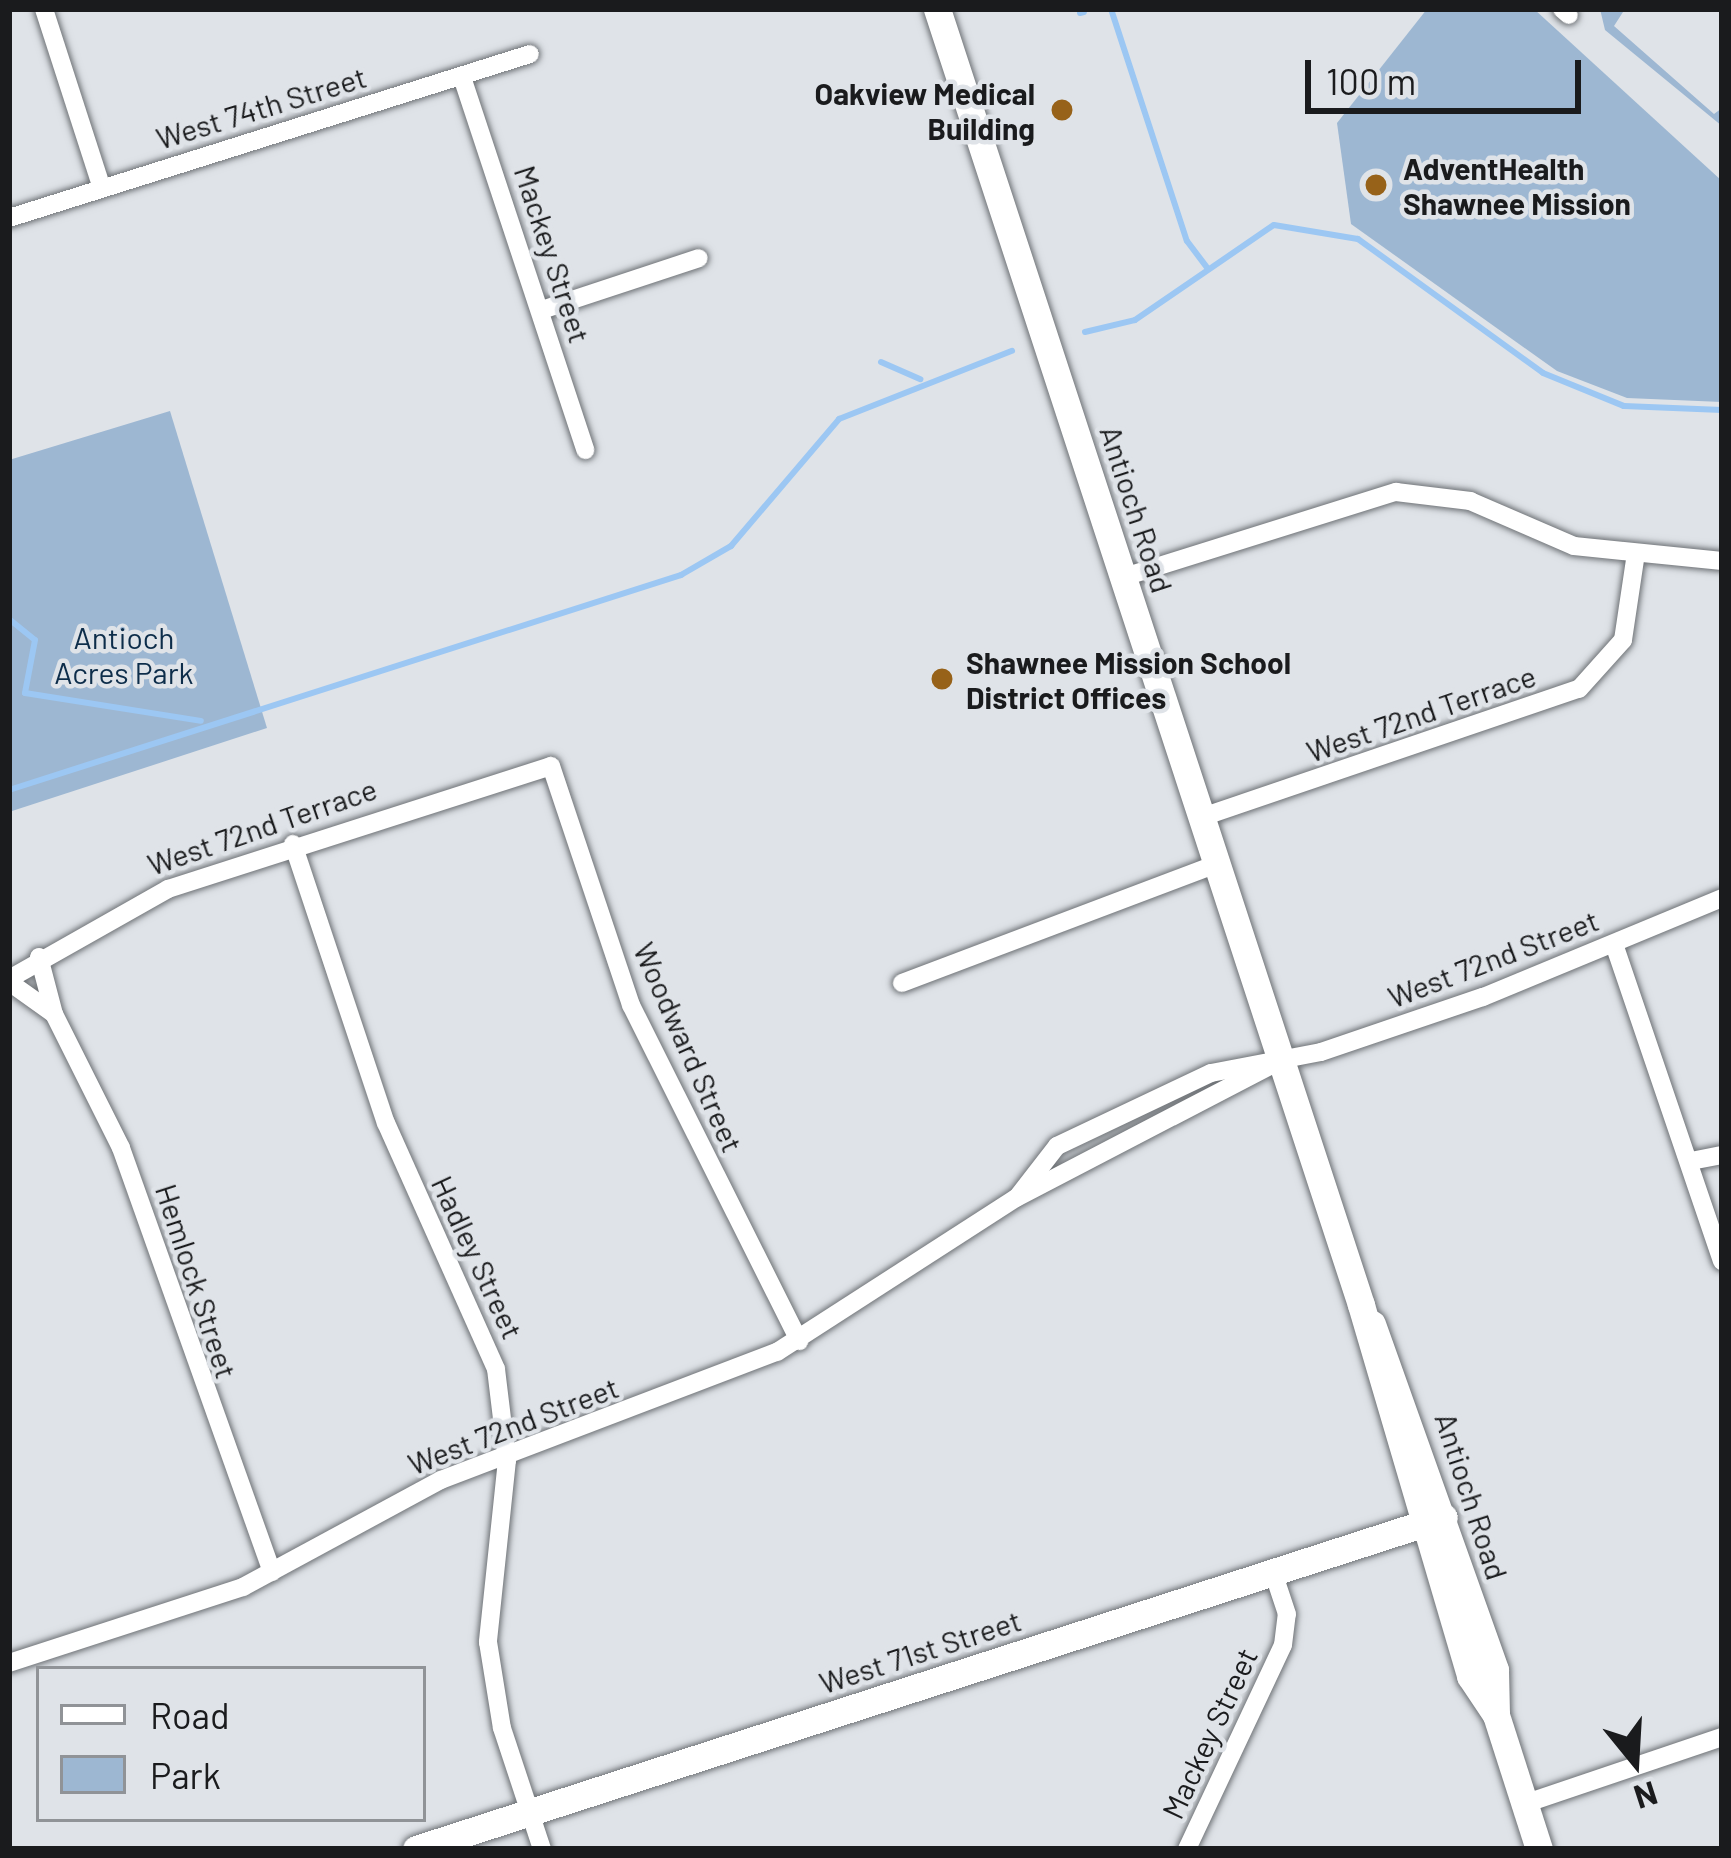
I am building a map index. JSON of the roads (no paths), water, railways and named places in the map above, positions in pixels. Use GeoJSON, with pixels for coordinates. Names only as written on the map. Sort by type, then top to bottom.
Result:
{"type":"FeatureCollection","features":[{"type":"Feature","properties":{"kind":"main road","name":"Antioch Road"},"geometry":{"type":"LineString","coordinates":[[937,9],[1361,1305],[1395,1367],[1432,1520],[1495,1670],[1496,1715],[1539,1849]]}},
{"type":"Feature","properties":{"kind":"main road","name":"West 71st Street"},"geometry":{"type":"LineString","coordinates":[[416,1849],[1432,1520]]}},
{"type":"Feature","properties":{"kind":"street"},"geometry":{"type":"LineString","coordinates":[[44,9],[101,186]]}},
{"type":"Feature","properties":{"kind":"street","name":"West 74th Street"},"geometry":{"type":"LineString","coordinates":[[9,218],[530,54]]}},
{"type":"Feature","properties":{"kind":"street","name":"Mackey Street"},"geometry":{"type":"LineString","coordinates":[[463,77],[585,451]]}},
{"type":"Feature","properties":{"kind":"street"},"geometry":{"type":"LineString","coordinates":[[542,310],[699,258]]}},
{"type":"Feature","properties":{"kind":"street"},"geometry":{"type":"LineString","coordinates":[[1124,577],[1362,500],[1441,494],[1534,535],[1636,553],[1722,561]]}},
{"type":"Feature","properties":{"kind":"street","name":"West 72nd Terrace"},"geometry":{"type":"LineString","coordinates":[[1202,817],[1579,689],[1623,640],[1636,553]]}},
{"type":"Feature","properties":{"kind":"street","name":"West 72nd Terrace"},"geometry":{"type":"LineString","coordinates":[[9,980],[124,907],[293,844],[551,766]]}},
{"type":"Feature","properties":{"kind":"street","name":"Woodward Street"},"geometry":{"type":"LineString","coordinates":[[551,766],[631,1005],[799,1341]]}},
{"type":"Feature","properties":{"kind":"street","name":"Hadley Street"},"geometry":{"type":"LineString","coordinates":[[293,844],[386,1123],[482,1324],[507,1460],[488,1642],[542,1849]]}},
{"type":"Feature","properties":{"kind":"street"},"geometry":{"type":"LineString","coordinates":[[902,983],[1217,865]]}},
{"type":"Feature","properties":{"kind":"street","name":"West 72nd Street"},"geometry":{"type":"LineString","coordinates":[[9,1663],[272,1572],[441,1480],[507,1460],[799,1341],[1016,1198],[1280,1060],[1614,944],[1722,898]]}},
{"type":"Feature","properties":{"kind":"street"},"geometry":{"type":"LineString","coordinates":[[1614,944],[1722,1262]]}},
{"type":"Feature","properties":{"kind":"street","name":"Hemlock Street"},"geometry":{"type":"LineString","coordinates":[[39,957],[54,1015],[121,1148],[272,1572]]}},
{"type":"Feature","properties":{"kind":"street","name":"Hemlock Street"},"geometry":{"type":"LineString","coordinates":[[9,980],[54,1015]]}},
{"type":"Feature","properties":{"kind":"street","name":"West 72nd Street"},"geometry":{"type":"LineString","coordinates":[[1016,1198],[1057,1146],[1250,1057],[1280,1060]]}},
{"type":"Feature","properties":{"kind":"street"},"geometry":{"type":"LineString","coordinates":[[1691,1161],[1722,1155]]}},
{"type":"Feature","properties":{"kind":"street","name":"Mackey Street"},"geometry":{"type":"LineString","coordinates":[[1186,1849],[1283,1645],[1287,1613],[1273,1572]]}},
{"type":"Feature","properties":{"kind":"street"},"geometry":{"type":"LineString","coordinates":[[1524,1804],[1722,1737]]}},
{"type":"Feature","properties":{"kind":"waterway"},"geometry":{"type":"LineString","coordinates":[[1111,9],[1187,241],[1207,268]]}},
{"type":"Feature","properties":{"kind":"waterway"},"geometry":{"type":"LineString","coordinates":[[1080,13],[1084,12]]}},
{"type":"Feature","properties":{"kind":"waterway"},"geometry":{"type":"LineString","coordinates":[[1085,332],[1135,320],[1274,225],[1358,239],[1543,373],[1624,406],[1722,410]]}},
{"type":"Feature","properties":{"kind":"waterway"},"geometry":{"type":"LineString","coordinates":[[9,790],[681,575],[731,546],[839,419],[1012,351]]}},
{"type":"Feature","properties":{"kind":"waterway"},"geometry":{"type":"LineString","coordinates":[[881,362],[920,379]]}},
{"type":"Feature","properties":{"kind":"waterway"},"geometry":{"type":"LineString","coordinates":[[9,619],[35,640],[25,693],[201,721]]}},
{"type":"Feature","properties":{"kind":"place","name":"Oakview Medical Building"},"geometry":{"type":"Point","coordinates":[1062,110]}},
{"type":"Feature","properties":{"kind":"place","name":"AdventHealth Shawnee Mission"},"geometry":{"type":"Point","coordinates":[1376,185]}},
{"type":"Feature","properties":{"kind":"place","name":"Shawnee Mission School District Offices"},"geometry":{"type":"Point","coordinates":[942,679]}},
{"type":"Feature","properties":{"kind":"park label","name":"Antioch Acres Park"},"geometry":{"type":"Point","coordinates":[124,654]}}]}
